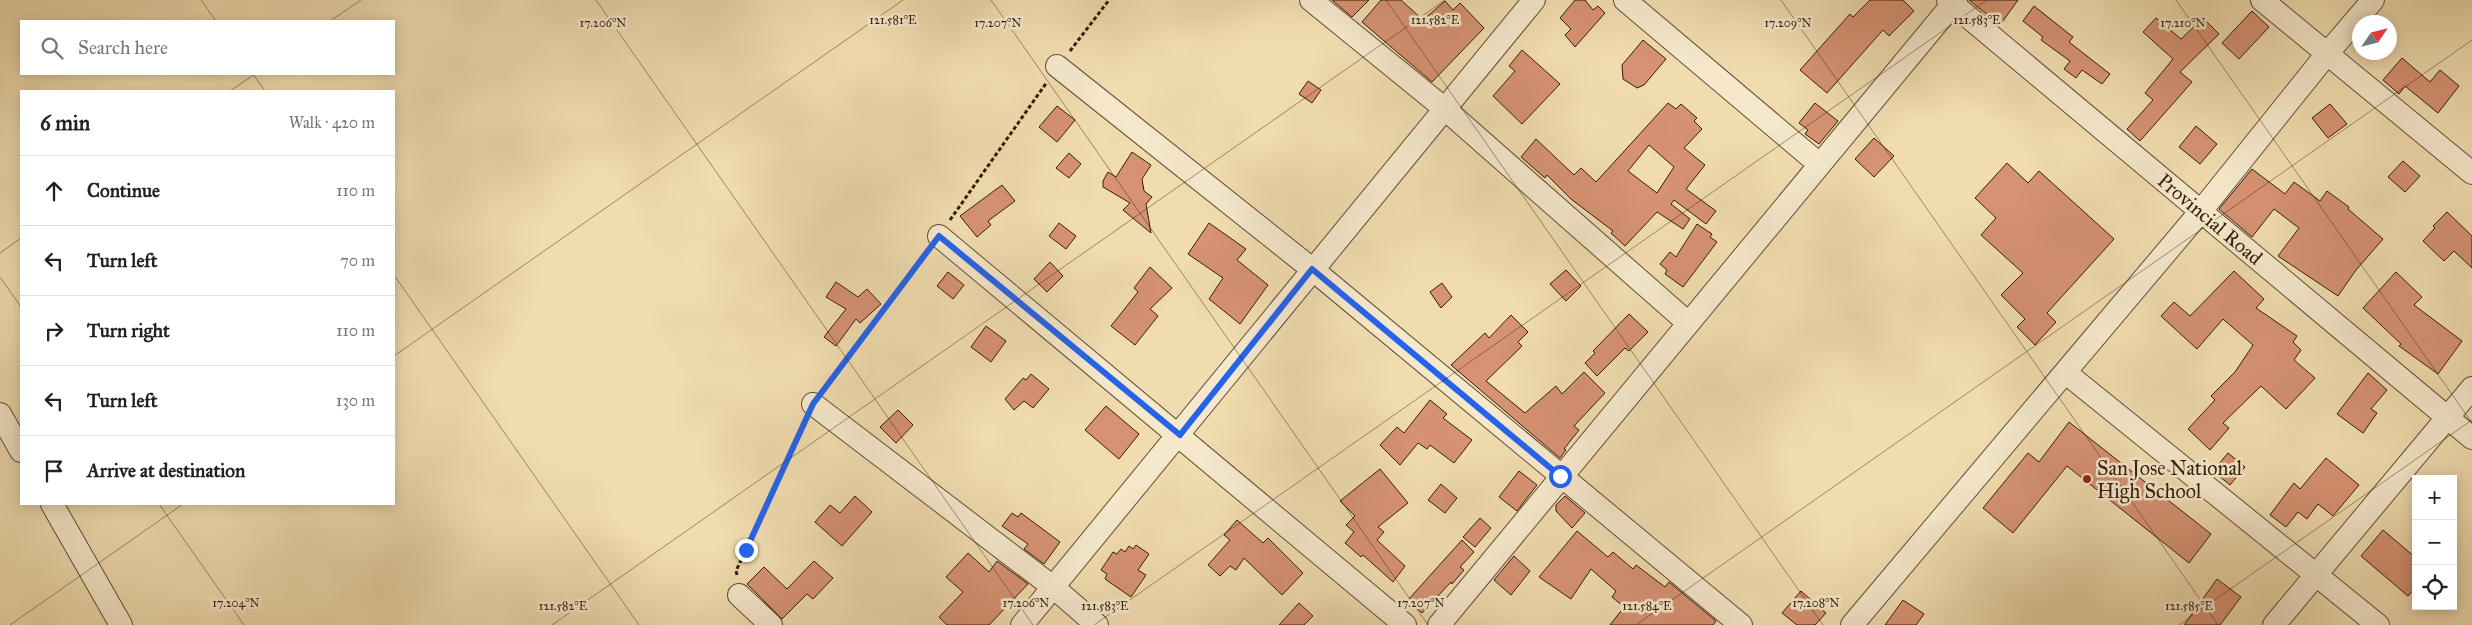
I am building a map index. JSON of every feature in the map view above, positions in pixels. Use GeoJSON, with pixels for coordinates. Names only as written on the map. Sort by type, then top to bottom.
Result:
{"type":"FeatureCollection","features":[{"type":"Feature","properties":{"kind":"street"},"geometry":{"type":"LineString","coordinates":[[1310,0],[1445,109],[1688,322]]}},
{"type":"Feature","properties":{"kind":"street"},"geometry":{"type":"LineString","coordinates":[[1022,625],[1180,435],[1312,269],[1534,0]]}},
{"type":"Feature","properties":{"kind":"street"},"geometry":{"type":"LineString","coordinates":[[1625,0],[1819,164]]}},
{"type":"Feature","properties":{"kind":"street"},"geometry":{"type":"LineString","coordinates":[[2262,0],[2326,55],[2472,173]]}},
{"type":"Feature","properties":{"kind":"street"},"geometry":{"type":"LineString","coordinates":[[1852,625],[2066,373],[2373,0]]}},
{"type":"Feature","properties":{"kind":"street"},"geometry":{"type":"LineString","coordinates":[[1439,625],[1952,1]]}},
{"type":"Feature","properties":{"kind":"street","name":"Provincial Road"},"geometry":{"type":"LineString","coordinates":[[1952,1],[2472,438]]}},
{"type":"Feature","properties":{"kind":"street"},"geometry":{"type":"LineString","coordinates":[[1057,66],[1312,269],[1741,625]]}},
{"type":"Feature","properties":{"kind":"street"},"geometry":{"type":"LineString","coordinates":[[939,236],[1180,435],[1405,625]]}},
{"type":"Feature","properties":{"kind":"street"},"geometry":{"type":"LineString","coordinates":[[2066,373],[2378,625]]}},
{"type":"Feature","properties":{"kind":"street"},"geometry":{"type":"LineString","coordinates":[[2274,625],[2472,388]]}},
{"type":"Feature","properties":{"kind":"street"},"geometry":{"type":"LineString","coordinates":[[813,404],[1053,587],[1097,625]]}},
{"type":"Feature","properties":{"kind":"street"},"geometry":{"type":"LineString","coordinates":[[0,414],[20,449]]}},
{"type":"Feature","properties":{"kind":"street"},"geometry":{"type":"LineString","coordinates":[[53,505],[121,625]]}},
{"type":"Feature","properties":{"kind":"street"},"geometry":{"type":"LineString","coordinates":[[739,595],[771,625]]}},
{"type":"Feature","properties":{"kind":"path"},"geometry":{"type":"LineString","coordinates":[[739,595],[736,571],[813,404],[939,236],[1057,66],[1109,0]]}},
{"type":"Feature","properties":{"kind":"building"},"geometry":{"type":"Polygon","coordinates":[[[1332,0],[1369,0],[1352,17],[1332,0]]]}},
{"type":"Feature","properties":{"kind":"building"},"geometry":{"type":"Polygon","coordinates":[[[1381,0],[1401,0],[1423,20],[1445,1],[1453,10],[1460,3],[1484,28],[1432,82],[1362,22],[1381,0]]]}},
{"type":"Feature","properties":{"kind":"building"},"geometry":{"type":"Polygon","coordinates":[[[1575,0],[1585,0],[1593,10],[1598,6],[1605,13],[1575,47],[1565,35],[1571,29],[1560,18],[1575,0]]]}},
{"type":"Feature","properties":{"kind":"building"},"geometry":{"type":"Polygon","coordinates":[[[1870,0],[1903,0],[1914,11],[1889,36],[1883,30],[1827,93],[1800,70],[1850,14],[1853,17],[1870,0]]]}},
{"type":"Feature","properties":{"kind":"building"},"geometry":{"type":"Polygon","coordinates":[[[1969,0],[2018,0],[2000,25],[1969,0]]]}},
{"type":"Feature","properties":{"kind":"building"},"geometry":{"type":"Polygon","coordinates":[[[2034,6],[2073,37],[2069,42],[2110,74],[2102,84],[2082,70],[2076,78],[2064,69],[2070,61],[2041,40],[2043,37],[2023,21],[2034,6]]]}},
{"type":"Feature","properties":{"kind":"building"},"geometry":{"type":"Polygon","coordinates":[[[2252,11],[2269,27],[2239,59],[2222,43],[2252,11]]]}},
{"type":"Feature","properties":{"kind":"building"},"geometry":{"type":"Polygon","coordinates":[[[2156,18],[2181,39],[2203,18],[2219,34],[2180,72],[2192,82],[2140,141],[2127,129],[2153,100],[2145,93],[2173,59],[2143,32],[2156,18]]]}},
{"type":"Feature","properties":{"kind":"building"},"geometry":{"type":"Polygon","coordinates":[[[1643,40],[1666,59],[1644,85],[1637,88],[1623,79],[1622,65],[1643,40]]]}},
{"type":"Feature","properties":{"kind":"building"},"geometry":{"type":"Polygon","coordinates":[[[1522,50],[1560,84],[1522,124],[1493,96],[1515,71],[1509,66],[1522,50]]]}},
{"type":"Feature","properties":{"kind":"building"},"geometry":{"type":"Polygon","coordinates":[[[2402,58],[2430,82],[2440,70],[2459,86],[2438,113],[2405,86],[2399,94],[2383,80],[2402,58]]]}},
{"type":"Feature","properties":{"kind":"building"},"geometry":{"type":"Polygon","coordinates":[[[1308,81],[1321,90],[1312,103],[1299,94],[1308,81]]]}},
{"type":"Feature","properties":{"kind":"building"},"geometry":{"type":"Polygon","coordinates":[[[1668,103],[1676,109],[1681,104],[1697,118],[1694,121],[1702,129],[1684,148],[1705,165],[1686,189],[1716,211],[1706,224],[1674,200],[1671,204],[1690,219],[1683,229],[1657,212],[1625,246],[1611,233],[1613,231],[1571,199],[1547,175],[1545,178],[1521,157],[1536,139],[1574,175],[1581,168],[1596,182],[1668,103]],[[1649,145],[1628,171],[1657,193],[1674,167],[1649,145]]]}},
{"type":"Feature","properties":{"kind":"building"},"geometry":{"type":"Polygon","coordinates":[[[1815,103],[1838,121],[1819,144],[1805,134],[1808,130],[1799,123],[1815,103]]]}},
{"type":"Feature","properties":{"kind":"building"},"geometry":{"type":"Polygon","coordinates":[[[2330,104],[2347,124],[2328,138],[2312,118],[2330,104]]]}},
{"type":"Feature","properties":{"kind":"building"},"geometry":{"type":"Polygon","coordinates":[[[1057,106],[1075,120],[1057,142],[1039,127],[1057,106]]]}},
{"type":"Feature","properties":{"kind":"building"},"geometry":{"type":"Polygon","coordinates":[[[2196,126],[2217,144],[2200,164],[2179,147],[2196,126]]]}},
{"type":"Feature","properties":{"kind":"building"},"geometry":{"type":"Polygon","coordinates":[[[1874,138],[1894,156],[1874,177],[1855,159],[1874,138]]]}},
{"type":"Feature","properties":{"kind":"building"},"geometry":{"type":"Polygon","coordinates":[[[1132,152],[1151,165],[1142,179],[1144,191],[1152,197],[1146,204],[1151,233],[1123,210],[1130,203],[1103,187],[1103,181],[1108,172],[1116,177],[1132,152]]]}},
{"type":"Feature","properties":{"kind":"building"},"geometry":{"type":"Polygon","coordinates":[[[1069,153],[1081,164],[1069,178],[1056,168],[1069,153]]]}},
{"type":"Feature","properties":{"kind":"building"},"geometry":{"type":"Polygon","coordinates":[[[2403,161],[2420,176],[2405,192],[2388,177],[2403,161]]]}},
{"type":"Feature","properties":{"kind":"building"},"geometry":{"type":"Polygon","coordinates":[[[2007,163],[2028,183],[2039,171],[2114,239],[2047,313],[2056,322],[2035,345],[2017,327],[2025,319],[2001,295],[2023,273],[1981,235],[1996,218],[1975,198],[2007,163]]]}},
{"type":"Feature","properties":{"kind":"building"},"geometry":{"type":"Polygon","coordinates":[[[2252,169],[2285,194],[2294,182],[2320,201],[2327,191],[2349,207],[2348,209],[2383,239],[2356,270],[2338,296],[2278,256],[2299,228],[2274,209],[2252,237],[2219,209],[2252,169]]]}},
{"type":"Feature","properties":{"kind":"building"},"geometry":{"type":"Polygon","coordinates":[[[1002,185],[1015,201],[988,221],[991,225],[977,237],[960,216],[1002,185]]]}},
{"type":"Feature","properties":{"kind":"building"},"geometry":{"type":"Polygon","coordinates":[[[2447,212],[2472,236],[2472,268],[2454,251],[2444,261],[2423,241],[2435,228],[2433,226],[2447,212]]]}},
{"type":"Feature","properties":{"kind":"building"},"geometry":{"type":"Polygon","coordinates":[[[1059,223],[1076,236],[1066,249],[1049,236],[1059,223]]]}},
{"type":"Feature","properties":{"kind":"building"},"geometry":{"type":"Polygon","coordinates":[[[1209,223],[1246,249],[1237,260],[1268,285],[1240,324],[1209,299],[1223,278],[1188,254],[1209,223]]]}},
{"type":"Feature","properties":{"kind":"building"},"geometry":{"type":"Polygon","coordinates":[[[1697,224],[1712,234],[1710,237],[1717,242],[1683,287],[1665,274],[1667,270],[1660,264],[1670,252],[1676,257],[1697,224]]]}},
{"type":"Feature","properties":{"kind":"building"},"geometry":{"type":"Polygon","coordinates":[[[1050,262],[1063,276],[1047,292],[1034,279],[1050,262]]]}},
{"type":"Feature","properties":{"kind":"building"},"geometry":{"type":"Polygon","coordinates":[[[1150,267],[1172,288],[1150,309],[1158,316],[1135,345],[1111,326],[1138,292],[1134,288],[1150,267]]]}},
{"type":"Feature","properties":{"kind":"building"},"geometry":{"type":"Polygon","coordinates":[[[1566,270],[1581,286],[1566,301],[1550,284],[1566,270]]]}},
{"type":"Feature","properties":{"kind":"building"},"geometry":{"type":"Polygon","coordinates":[[[2234,271],[2264,299],[2256,308],[2297,336],[2293,342],[2301,350],[2294,360],[2315,378],[2286,409],[2261,386],[2223,423],[2229,428],[2210,450],[2188,429],[2215,400],[2211,396],[2235,372],[2253,345],[2223,319],[2197,349],[2161,316],[2174,302],[2190,316],[2234,271]]]}},
{"type":"Feature","properties":{"kind":"building"},"geometry":{"type":"Polygon","coordinates":[[[948,272],[964,285],[953,299],[937,286],[948,272]]]}},
{"type":"Feature","properties":{"kind":"building"},"geometry":{"type":"Polygon","coordinates":[[[2396,272],[2422,297],[2414,305],[2462,341],[2438,374],[2399,346],[2401,344],[2363,308],[2396,272]]]}},
{"type":"Feature","properties":{"kind":"building"},"geometry":{"type":"Polygon","coordinates":[[[836,282],[858,297],[867,289],[881,304],[860,323],[856,319],[836,346],[824,337],[846,309],[826,297],[836,282]]]}},
{"type":"Feature","properties":{"kind":"building"},"geometry":{"type":"Polygon","coordinates":[[[1442,283],[1452,297],[1441,308],[1430,292],[1442,283]]]}},
{"type":"Feature","properties":{"kind":"building"},"geometry":{"type":"Polygon","coordinates":[[[1629,314],[1648,332],[1629,351],[1625,348],[1597,376],[1585,363],[1595,353],[1593,351],[1629,314]]]}},
{"type":"Feature","properties":{"kind":"building"},"geometry":{"type":"Polygon","coordinates":[[[1511,315],[1528,332],[1518,342],[1522,346],[1486,381],[1525,413],[1556,386],[1562,394],[1584,372],[1605,393],[1574,426],[1579,430],[1564,449],[1566,450],[1560,458],[1451,365],[1485,333],[1489,338],[1511,315]]]}},
{"type":"Feature","properties":{"kind":"building"},"geometry":{"type":"Polygon","coordinates":[[[986,326],[1006,341],[991,362],[971,347],[986,326]]]}},
{"type":"Feature","properties":{"kind":"building"},"geometry":{"type":"Polygon","coordinates":[[[2368,373],[2387,390],[2371,409],[2377,413],[2363,433],[2337,414],[2368,373]]]}},
{"type":"Feature","properties":{"kind":"building"},"geometry":{"type":"Polygon","coordinates":[[[1031,374],[1049,389],[1033,408],[1024,401],[1014,410],[1005,399],[1023,378],[1026,380],[1031,374]]]}},
{"type":"Feature","properties":{"kind":"building"},"geometry":{"type":"Polygon","coordinates":[[[1430,400],[1447,414],[1443,418],[1472,440],[1454,463],[1430,445],[1427,449],[1418,443],[1400,465],[1380,445],[1397,427],[1404,433],[1430,400]]]}},
{"type":"Feature","properties":{"kind":"building"},"geometry":{"type":"Polygon","coordinates":[[[1106,406],[1139,434],[1119,459],[1085,430],[1106,406]]]}},
{"type":"Feature","properties":{"kind":"building"},"geometry":{"type":"Polygon","coordinates":[[[898,410],[913,425],[896,443],[880,427],[898,410]]]}},
{"type":"Feature","properties":{"kind":"building"},"geometry":{"type":"Polygon","coordinates":[[[2069,422],[2211,534],[2189,563],[2067,466],[2013,533],[1983,508],[2028,453],[2039,462],[2069,422]]]}},
{"type":"Feature","properties":{"kind":"building"},"geometry":{"type":"Polygon","coordinates":[[[2228,453],[2245,467],[2230,485],[2213,471],[2228,453]]]}},
{"type":"Feature","properties":{"kind":"building"},"geometry":{"type":"Polygon","coordinates":[[[2326,458],[2359,485],[2333,516],[2318,504],[2307,519],[2298,512],[2286,527],[2270,515],[2294,483],[2300,489],[2326,458]]]}},
{"type":"Feature","properties":{"kind":"building"},"geometry":{"type":"Polygon","coordinates":[[[1380,469],[1408,503],[1378,527],[1384,532],[1377,540],[1405,566],[1393,582],[1363,555],[1361,557],[1345,543],[1354,532],[1346,525],[1355,516],[1340,501],[1380,469]]]}},
{"type":"Feature","properties":{"kind":"building"},"geometry":{"type":"Polygon","coordinates":[[[1519,471],[1537,485],[1517,511],[1499,497],[1519,471]]]}},
{"type":"Feature","properties":{"kind":"building"},"geometry":{"type":"Polygon","coordinates":[[[1441,484],[1457,498],[1445,513],[1428,500],[1441,484]]]}},
{"type":"Feature","properties":{"kind":"building"},"geometry":{"type":"Polygon","coordinates":[[[855,496],[872,512],[842,546],[815,522],[830,505],[840,513],[855,496]]]}},
{"type":"Feature","properties":{"kind":"building"},"geometry":{"type":"Polygon","coordinates":[[[1565,496],[1585,513],[1572,528],[1556,511],[1556,505],[1565,496]]]}},
{"type":"Feature","properties":{"kind":"building"},"geometry":{"type":"Polygon","coordinates":[[[1012,513],[1018,517],[1021,513],[1060,542],[1044,564],[1024,549],[1028,544],[1002,526],[1012,513]]]}},
{"type":"Feature","properties":{"kind":"building"},"geometry":{"type":"Polygon","coordinates":[[[1480,518],[1491,528],[1475,547],[1463,537],[1480,518]]]}},
{"type":"Feature","properties":{"kind":"building"},"geometry":{"type":"Polygon","coordinates":[[[1237,520],[1263,543],[1268,538],[1303,573],[1282,595],[1244,558],[1236,570],[1230,566],[1220,576],[1208,565],[1230,540],[1224,535],[1237,520]]]}},
{"type":"Feature","properties":{"kind":"building"},"geometry":{"type":"Polygon","coordinates":[[[2383,530],[2412,555],[2412,592],[2408,596],[2361,556],[2383,530]]]}},
{"type":"Feature","properties":{"kind":"building"},"geometry":{"type":"Polygon","coordinates":[[[1577,531],[1608,557],[1613,552],[1633,569],[1636,565],[1665,587],[1669,582],[1716,621],[1713,625],[1610,625],[1624,607],[1612,597],[1616,591],[1591,569],[1571,599],[1539,577],[1577,531]]]}},
{"type":"Feature","properties":{"kind":"building"},"geometry":{"type":"Polygon","coordinates":[[[1462,540],[1474,552],[1460,567],[1464,570],[1422,613],[1408,600],[1462,540]]]}},
{"type":"Feature","properties":{"kind":"building"},"geometry":{"type":"Polygon","coordinates":[[[1136,545],[1149,554],[1138,570],[1146,575],[1131,597],[1105,579],[1107,574],[1101,570],[1113,552],[1117,554],[1121,549],[1125,552],[1129,546],[1133,549],[1136,545]]]}},
{"type":"Feature","properties":{"kind":"building"},"geometry":{"type":"Polygon","coordinates":[[[968,553],[989,572],[997,561],[1028,584],[989,625],[947,625],[939,617],[963,592],[946,577],[968,553]]]}},
{"type":"Feature","properties":{"kind":"building"},"geometry":{"type":"Polygon","coordinates":[[[1514,556],[1530,571],[1511,595],[1494,580],[1514,556]]]}},
{"type":"Feature","properties":{"kind":"building"},"geometry":{"type":"Polygon","coordinates":[[[814,561],[833,578],[813,599],[807,594],[782,619],[747,584],[764,567],[787,589],[814,561]]]}},
{"type":"Feature","properties":{"kind":"building"},"geometry":{"type":"Polygon","coordinates":[[[2217,579],[2241,597],[2220,625],[2184,625],[2217,579]]]}},
{"type":"Feature","properties":{"kind":"building"},"geometry":{"type":"Polygon","coordinates":[[[1801,591],[1826,613],[1815,625],[1797,625],[1782,613],[1801,591]]]}},
{"type":"Feature","properties":{"kind":"building"},"geometry":{"type":"Polygon","coordinates":[[[1903,600],[1924,614],[1916,625],[1885,625],[1903,600]]]}},
{"type":"Feature","properties":{"kind":"building"},"geometry":{"type":"Polygon","coordinates":[[[1299,603],[1313,616],[1304,625],[1279,625],[1299,603]]]}},
{"type":"Feature","properties":{"kind":"place","name":"San Jose National High School"},"geometry":{"type":"Point","coordinates":[2087,479]}},
{"type":"Feature","properties":{"kind":"route"},"geometry":{"type":"LineString","coordinates":[[746,550],[813,404],[939,236],[1180,435],[1312,269],[1560,476]]}}]}
